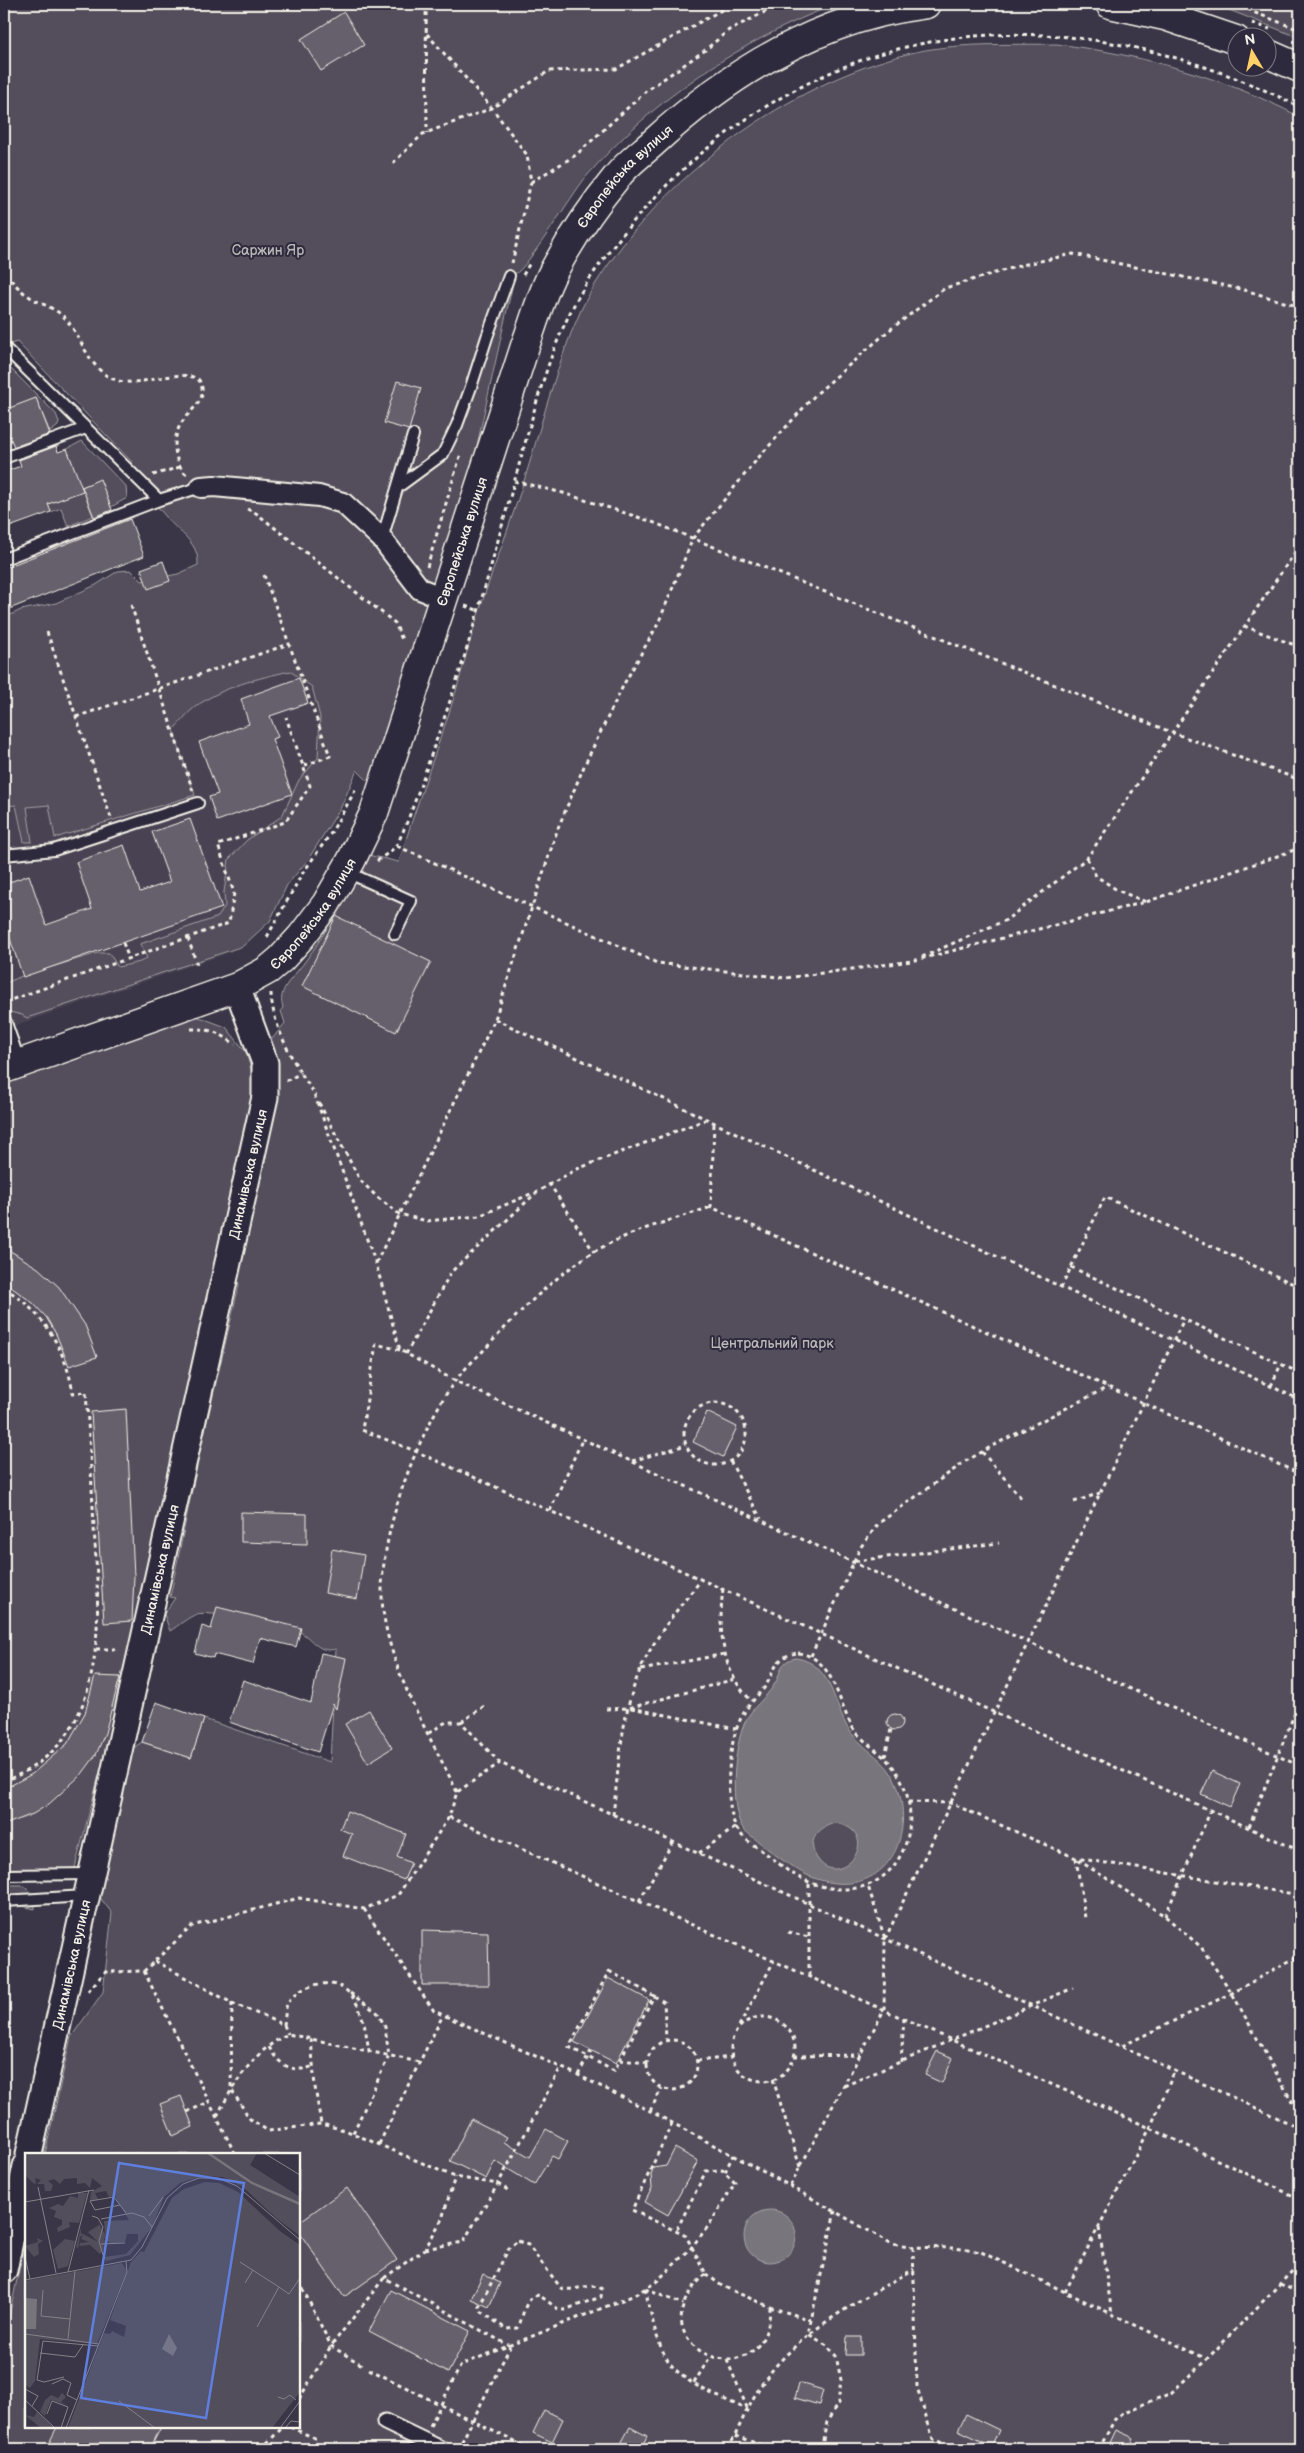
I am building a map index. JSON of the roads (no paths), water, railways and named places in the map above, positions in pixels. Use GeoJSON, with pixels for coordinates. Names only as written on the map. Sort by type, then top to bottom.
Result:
{"type":"FeatureCollection","features":[{"type":"Feature","properties":{"kind":"main road","name":"Європейська вулиця"},"geometry":{"type":"LineString","coordinates":[[12,1066],[237,987],[260,975],[281,959],[351,874],[381,794],[432,594],[552,273],[589,214],[617,176],[687,112],[731,80],[782,49],[840,24],[907,6],[926,4]]}},
{"type":"Feature","properties":{"kind":"main road"},"geometry":{"type":"LineString","coordinates":[[1110,4],[1165,16],[1226,37]]}},
{"type":"Feature","properties":{"kind":"main road"},"geometry":{"type":"LineString","coordinates":[[1276,57],[1300,68]]}},
{"type":"Feature","properties":{"kind":"street"},"geometry":{"type":"LineString","coordinates":[[202,487],[214,486],[295,493],[336,500],[350,508],[382,539],[432,594]]}},
{"type":"Feature","properties":{"kind":"street","name":"Динамівська вулиця"},"geometry":{"type":"LineString","coordinates":[[29,2153],[265,1098],[265,1063],[237,987]]}},
{"type":"Feature","properties":{"kind":"street"},"geometry":{"type":"LineString","coordinates":[[4,2270],[25,2171]]}},
{"type":"Feature","properties":{"kind":"street"},"geometry":{"type":"LineString","coordinates":[[385,2422],[441,2449]]}},
{"type":"Feature","properties":{"kind":"lane"},"geometry":{"type":"LineString","coordinates":[[398,487],[443,454],[457,425],[486,337],[509,276]]}},
{"type":"Feature","properties":{"kind":"lane"},"geometry":{"type":"LineString","coordinates":[[4,352],[7,350],[159,500]]}},
{"type":"Feature","properties":{"kind":"lane"},"geometry":{"type":"LineString","coordinates":[[4,458],[86,428]]}},
{"type":"Feature","properties":{"kind":"lane"},"geometry":{"type":"LineString","coordinates":[[382,539],[413,436]]}},
{"type":"Feature","properties":{"kind":"lane"},"geometry":{"type":"LineString","coordinates":[[4,559],[159,500],[202,487]]}},
{"type":"Feature","properties":{"kind":"lane"},"geometry":{"type":"LineString","coordinates":[[4,855],[54,850],[198,803]]}},
{"type":"Feature","properties":{"kind":"lane"},"geometry":{"type":"LineString","coordinates":[[351,874],[411,901],[395,934]]}},
{"type":"Feature","properties":{"kind":"lane"},"geometry":{"type":"LineString","coordinates":[[4,1017],[12,1066]]}},
{"type":"Feature","properties":{"kind":"lane"},"geometry":{"type":"LineString","coordinates":[[4,1875],[88,1885]]}},
{"type":"Feature","properties":{"kind":"lane"},"geometry":{"type":"LineString","coordinates":[[4,1901],[88,1885]]}},
{"type":"Feature","properties":{"kind":"park label","name":"Саржин Яр"},"geometry":{"type":"Point","coordinates":[268,250]}},
{"type":"Feature","properties":{"kind":"park label","name":"Центральний парк"},"geometry":{"type":"Point","coordinates":[772,1343]}}]}
